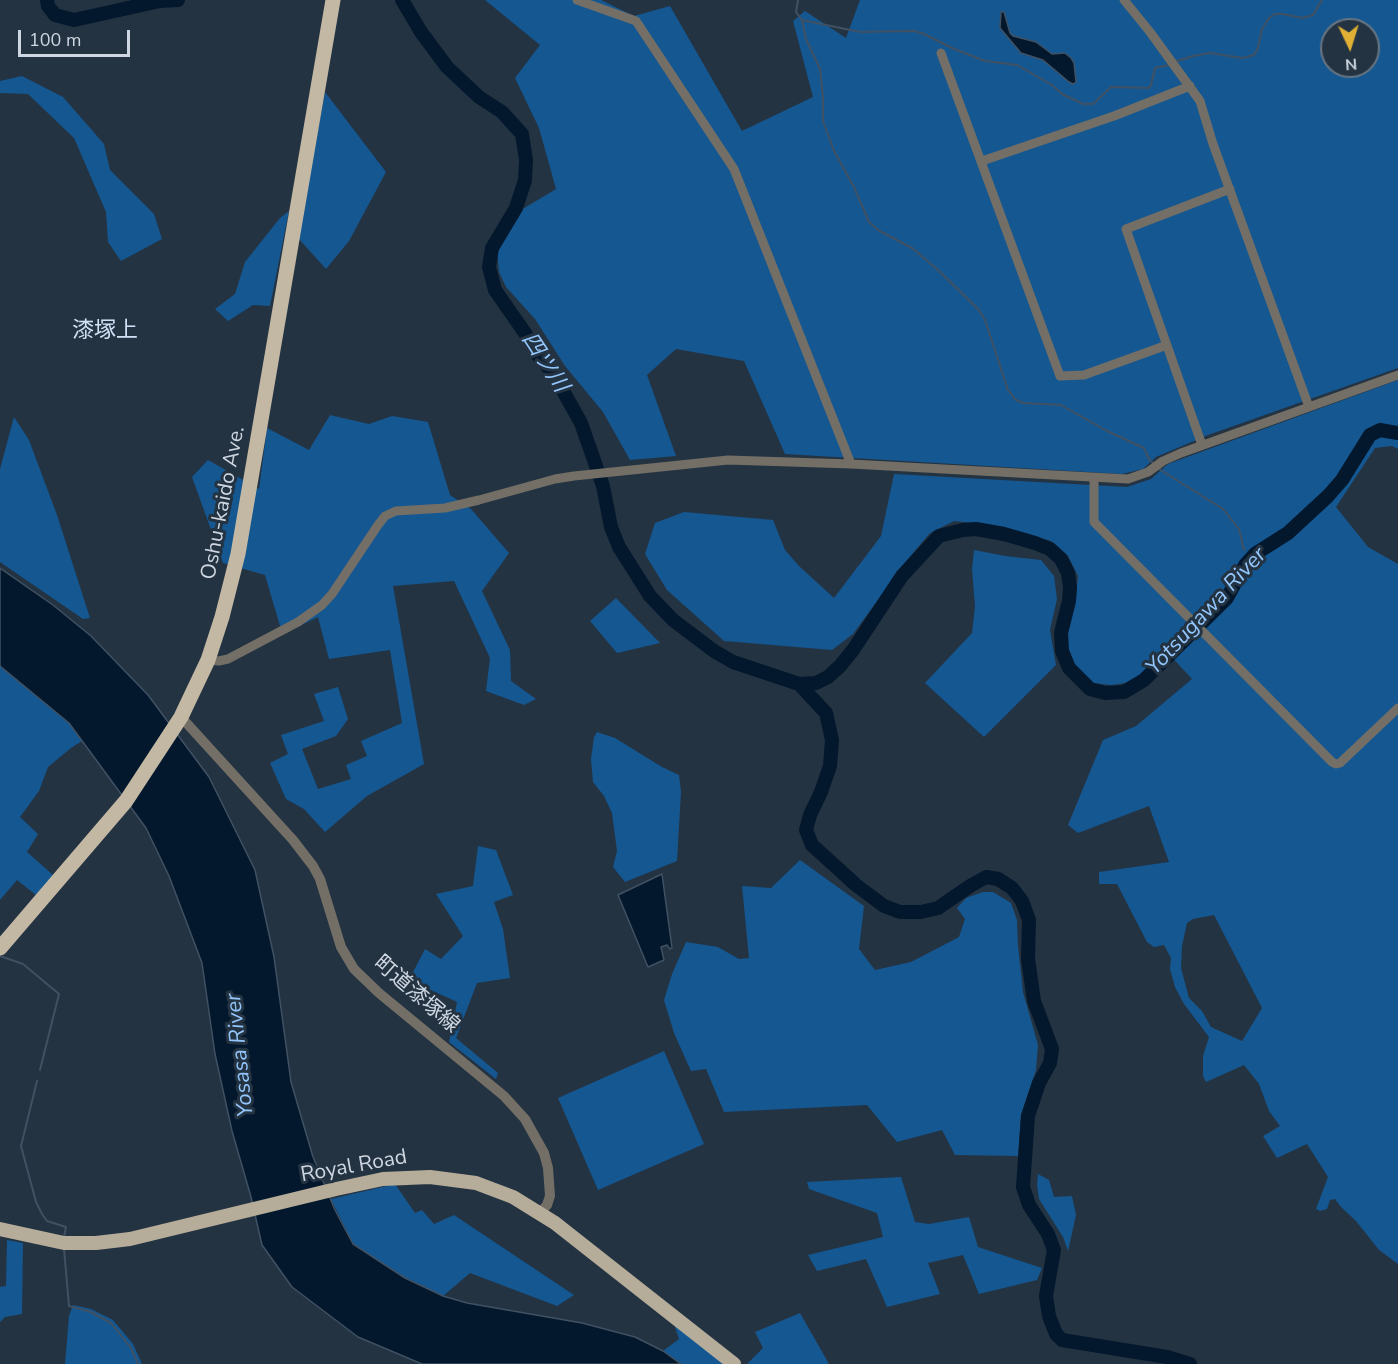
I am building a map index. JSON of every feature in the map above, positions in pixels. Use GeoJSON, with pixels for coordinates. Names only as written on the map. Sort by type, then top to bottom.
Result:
{"type":"FeatureCollection","features":[{"type":"Feature","properties":{"kind":"highway","name":"Oshu-kaido Ave."},"geometry":{"type":"LineString","coordinates":[[0,948],[126,801],[177,723],[208,660],[222,617],[237,554],[333,0]]}},
{"type":"Feature","properties":{"kind":"main road","name":"Royal Road"},"geometry":{"type":"LineString","coordinates":[[0,1228],[64,1243],[96,1243],[130,1239],[336,1189],[395,1178],[450,1178],[496,1189],[540,1213],[734,1364]]}},
{"type":"Feature","properties":{"kind":"street"},"geometry":{"type":"LineString","coordinates":[[577,0],[636,21],[734,169],[851,464]]}},
{"type":"Feature","properties":{"kind":"street"},"geometry":{"type":"LineString","coordinates":[[1124,0],[1200,101],[1309,407]]}},
{"type":"Feature","properties":{"kind":"street"},"geometry":{"type":"LineString","coordinates":[[941,53],[1060,376],[1084,375],[1167,345]]}},
{"type":"Feature","properties":{"kind":"street"},"geometry":{"type":"LineString","coordinates":[[982,161],[1114,116],[1190,86]]}},
{"type":"Feature","properties":{"kind":"street"},"geometry":{"type":"LineString","coordinates":[[1202,445],[1126,229],[1230,189]]}},
{"type":"Feature","properties":{"kind":"street"},"geometry":{"type":"LineString","coordinates":[[208,660],[219,662],[228,659],[298,622],[322,605],[332,594],[385,516],[396,511],[445,508],[574,476],[728,460],[851,464],[1128,480],[1138,478],[1163,461],[1202,445],[1398,375]]}},
{"type":"Feature","properties":{"kind":"street"},"geometry":{"type":"LineString","coordinates":[[1094,478],[1094,522],[1336,764],[1340,763],[1398,708]]}},
{"type":"Feature","properties":{"kind":"street","name":"町道漆塚線"},"geometry":{"type":"LineString","coordinates":[[177,723],[309,859],[320,879],[341,946],[354,969],[379,993],[504,1096],[525,1119],[544,1153],[548,1168],[550,1196],[540,1213]]}},
{"type":"Feature","properties":{"kind":"shaded area"},"geometry":{"type":"Polygon","coordinates":[[[485,0],[601,0],[634,16],[670,6],[742,131],[813,97],[793,21],[805,11],[846,38],[860,0],[1398,0],[1398,368],[1208,435],[1156,457],[1143,469],[1122,474],[785,454],[744,361],[676,349],[647,375],[676,456],[630,460],[603,412],[565,366],[535,319],[506,287],[499,272],[497,249],[521,210],[556,189],[539,128],[515,78],[540,45],[485,0]]]}},
{"type":"Feature","properties":{"kind":"shaded area"},"geometry":{"type":"Polygon","coordinates":[[[22,76],[63,97],[104,144],[110,170],[154,214],[162,239],[121,261],[108,242],[106,212],[74,138],[28,94],[0,93],[0,81],[22,76]]]}},
{"type":"Feature","properties":{"kind":"shaded area"},"geometry":{"type":"Polygon","coordinates":[[[325,92],[386,172],[349,241],[326,269],[298,238],[325,92]]]}},
{"type":"Feature","properties":{"kind":"shaded area"},"geometry":{"type":"Polygon","coordinates":[[[289,211],[270,306],[253,305],[228,321],[215,309],[235,294],[245,262],[280,218],[289,211]]]}},
{"type":"Feature","properties":{"kind":"shaded area"},"geometry":{"type":"Polygon","coordinates":[[[1398,380],[1398,449],[1392,446],[1375,448],[1336,507],[1368,547],[1398,564],[1398,1264],[1379,1250],[1335,1199],[1330,1200],[1327,1209],[1320,1211],[1316,1209],[1328,1177],[1307,1144],[1277,1158],[1263,1136],[1280,1126],[1269,1111],[1259,1084],[1244,1065],[1206,1082],[1203,1076],[1203,1056],[1209,1037],[1184,1004],[1175,987],[1170,969],[1171,958],[1164,945],[1154,947],[1147,942],[1117,884],[1099,884],[1099,872],[1169,862],[1149,806],[1078,833],[1068,825],[1103,740],[1136,726],[1192,679],[1166,651],[1140,675],[1126,683],[1111,685],[1093,683],[1080,672],[1067,652],[1065,628],[1075,603],[1078,576],[1068,556],[1051,541],[983,524],[954,521],[930,533],[907,560],[853,634],[832,650],[724,641],[667,590],[645,554],[655,523],[684,512],[773,520],[785,550],[834,598],[881,536],[894,474],[1127,487],[1151,479],[1168,464],[1398,380]],[[1214,915],[1193,919],[1187,923],[1182,946],[1181,968],[1189,998],[1202,1011],[1211,1027],[1242,1041],[1262,1008],[1214,915]]]}},
{"type":"Feature","properties":{"kind":"shaded area"},"geometry":{"type":"Polygon","coordinates":[[[330,415],[369,424],[392,416],[428,422],[450,495],[471,509],[509,553],[482,591],[510,650],[511,681],[536,699],[524,705],[486,691],[490,658],[454,581],[393,586],[424,764],[367,796],[325,832],[304,809],[286,799],[270,763],[288,754],[281,735],[324,721],[314,694],[338,687],[348,719],[336,736],[302,749],[318,789],[351,779],[346,765],[367,756],[361,741],[402,723],[390,650],[329,659],[318,617],[285,633],[280,626],[265,575],[223,563],[192,477],[208,460],[259,489],[267,428],[309,450],[330,415]]]}},
{"type":"Feature","properties":{"kind":"shaded area"},"geometry":{"type":"Polygon","coordinates":[[[14,417],[29,440],[57,515],[90,618],[83,619],[0,562],[0,469],[14,417]]]}},
{"type":"Feature","properties":{"kind":"shaded area"},"geometry":{"type":"Polygon","coordinates":[[[974,550],[1041,560],[1054,576],[1057,599],[1050,630],[1056,665],[984,737],[925,683],[972,633],[975,606],[972,569],[974,550]]]}},
{"type":"Feature","properties":{"kind":"shaded area"},"geometry":{"type":"Polygon","coordinates":[[[616,598],[660,643],[617,653],[590,621],[616,598]]]}},
{"type":"Feature","properties":{"kind":"shaded area"},"geometry":{"type":"Polygon","coordinates":[[[0,666],[69,723],[82,741],[48,767],[39,791],[20,817],[38,834],[27,852],[53,875],[36,895],[17,880],[0,900],[0,666]]]}},
{"type":"Feature","properties":{"kind":"shaded area"},"geometry":{"type":"Polygon","coordinates":[[[597,732],[615,738],[679,775],[681,792],[677,861],[625,882],[613,867],[617,851],[612,813],[604,796],[593,782],[591,759],[594,737],[597,732]]]}},
{"type":"Feature","properties":{"kind":"shaded area"},"geometry":{"type":"Polygon","coordinates":[[[478,846],[496,850],[513,895],[494,902],[503,929],[510,978],[477,983],[456,1038],[498,1073],[496,1079],[449,1042],[457,1002],[409,980],[425,949],[441,959],[463,936],[436,894],[473,886],[478,846]]]}},
{"type":"Feature","properties":{"kind":"shaded area"},"geometry":{"type":"Polygon","coordinates":[[[800,860],[864,906],[859,949],[875,970],[911,962],[959,937],[965,919],[957,908],[966,898],[983,892],[993,892],[1011,903],[1017,920],[1023,992],[1038,1045],[1036,1070],[1021,1115],[1018,1156],[955,1155],[942,1130],[897,1142],[867,1105],[724,1112],[706,1069],[691,1071],[674,1033],[664,1000],[686,942],[718,947],[739,959],[749,958],[742,886],[771,888],[800,860]]]}},
{"type":"Feature","properties":{"kind":"shaded area"},"geometry":{"type":"Polygon","coordinates":[[[664,1051],[704,1144],[598,1190],[558,1098],[664,1051]]]}},
{"type":"Feature","properties":{"kind":"shaded area"},"geometry":{"type":"Polygon","coordinates":[[[1038,1174],[1049,1180],[1054,1197],[1072,1196],[1076,1215],[1068,1251],[1063,1237],[1039,1199],[1038,1174]]]}},
{"type":"Feature","properties":{"kind":"shaded area"},"geometry":{"type":"Polygon","coordinates":[[[901,1177],[915,1222],[929,1224],[969,1217],[978,1247],[1042,1268],[1037,1280],[979,1294],[963,1255],[928,1263],[940,1294],[887,1307],[866,1259],[817,1271],[808,1255],[883,1237],[877,1213],[809,1189],[807,1182],[901,1177]]]}},
{"type":"Feature","properties":{"kind":"shaded area"},"geometry":{"type":"Polygon","coordinates":[[[395,1184],[415,1213],[422,1210],[434,1224],[454,1215],[574,1295],[557,1306],[470,1273],[443,1296],[405,1278],[353,1244],[331,1199],[395,1184]]]}},
{"type":"Feature","properties":{"kind":"shaded area"},"geometry":{"type":"Polygon","coordinates":[[[7,1240],[23,1243],[22,1314],[5,1317],[0,1322],[0,1287],[6,1286],[7,1240]]]}},
{"type":"Feature","properties":{"kind":"shaded area"},"geometry":{"type":"Polygon","coordinates":[[[73,1305],[91,1309],[113,1320],[133,1344],[142,1364],[65,1364],[69,1316],[73,1305]]]}},
{"type":"Feature","properties":{"kind":"shaded area"},"geometry":{"type":"Polygon","coordinates":[[[800,1313],[829,1364],[747,1364],[763,1348],[755,1332],[800,1313]]]}},
{"type":"Feature","properties":{"kind":"shaded area"},"geometry":{"type":"Polygon","coordinates":[[[674,1324],[724,1364],[681,1364],[663,1351],[679,1339],[674,1324]]]}},
{"type":"Feature","properties":{"kind":"water"},"geometry":{"type":"Polygon","coordinates":[[[1001,12],[1004,12],[1013,36],[1036,42],[1052,54],[1065,53],[1071,58],[1074,63],[1076,82],[1073,84],[1069,82],[1043,60],[1021,53],[1000,28],[1001,12]]]}},
{"type":"Feature","properties":{"kind":"water","name":"Yosasa River"},"geometry":{"type":"Polygon","coordinates":[[[0,568],[53,605],[91,636],[148,695],[209,777],[255,870],[274,957],[291,1082],[313,1157],[335,1210],[353,1244],[405,1278],[443,1296],[467,1303],[582,1323],[635,1337],[663,1351],[681,1364],[422,1364],[358,1337],[292,1287],[262,1245],[232,1131],[215,1054],[202,963],[169,876],[146,828],[69,723],[0,666],[0,568]]]}},
{"type":"Feature","properties":{"kind":"water"},"geometry":{"type":"Polygon","coordinates":[[[662,874],[672,948],[670,949],[667,945],[661,947],[664,960],[648,967],[618,895],[662,874]]]}},
{"type":"Feature","properties":{"kind":"waterway","name":"四ツ川"},"geometry":{"type":"LineString","coordinates":[[47,0],[48,6],[55,15],[74,20],[160,1],[178,0]]}},
{"type":"Feature","properties":{"kind":"waterway","name":"Yotsugawa River"},"geometry":{"type":"LineString","coordinates":[[402,0],[421,32],[447,67],[479,97],[502,112],[522,134],[526,160],[525,180],[516,208],[492,248],[489,267],[495,290],[539,357],[553,373],[581,423],[603,486],[611,527],[619,547],[650,596],[673,620],[714,651],[733,662],[799,684],[816,683],[828,677],[853,650],[902,576],[939,536],[976,529],[1035,543],[1050,549],[1061,559],[1068,573],[1070,587],[1061,633],[1062,651],[1069,668],[1090,689],[1105,693],[1124,692],[1144,680],[1227,598],[1245,565],[1255,554],[1288,533],[1328,496],[1342,480],[1370,435],[1380,430],[1398,433]]}},
{"type":"Feature","properties":{"kind":"waterway"},"geometry":{"type":"LineString","coordinates":[[798,0],[796,12],[802,20],[860,32],[914,31],[985,61],[1017,65],[1052,85],[1062,94],[1083,104],[1093,104],[1111,87],[1149,88],[1155,68],[1169,65]]}},
{"type":"Feature","properties":{"kind":"waterway"},"geometry":{"type":"LineString","coordinates":[[1174,62],[1210,53],[1242,58],[1254,55],[1262,29],[1269,18],[1275,14],[1303,18],[1313,15],[1322,0]]}},
{"type":"Feature","properties":{"kind":"waterway"},"geometry":{"type":"LineString","coordinates":[[802,20],[806,39],[820,69],[823,121],[834,151],[854,187],[869,222],[878,230],[912,248],[979,310],[985,320],[1008,390],[1016,400],[1024,403],[1061,405],[1107,431],[1144,448],[1155,465]]}},
{"type":"Feature","properties":{"kind":"waterway"},"geometry":{"type":"LineString","coordinates":[[1159,469],[1223,509],[1239,529],[1244,550]]}},
{"type":"Feature","properties":{"kind":"waterway"},"geometry":{"type":"LineString","coordinates":[[799,684],[826,713],[832,740],[830,766],[806,830],[812,845],[856,885],[884,906],[900,912],[921,912],[938,908],[986,877],[998,879],[1012,888],[1022,901],[1029,920],[1028,959],[1034,1001],[1052,1049],[1050,1063],[1039,1083],[1028,1116],[1023,1187],[1029,1205],[1048,1234],[1054,1250],[1046,1296],[1049,1316],[1056,1334],[1062,1340],[1167,1357],[1190,1364]]}},
{"type":"Feature","properties":{"kind":"waterway"},"geometry":{"type":"LineString","coordinates":[[0,956],[23,964],[59,994],[40,1070]]}},
{"type":"Feature","properties":{"kind":"waterway"},"geometry":{"type":"LineString","coordinates":[[37,1081],[21,1146],[36,1202],[47,1221],[66,1227],[64,1237]]}},
{"type":"Feature","properties":{"kind":"waterway"},"geometry":{"type":"LineString","coordinates":[[64,1249],[69,1306],[91,1312],[111,1323],[131,1348],[138,1364]]}},
{"type":"Feature","properties":{"kind":"district","name":"漆塚上"},"geometry":{"type":"Point","coordinates":[105,332]}}]}
